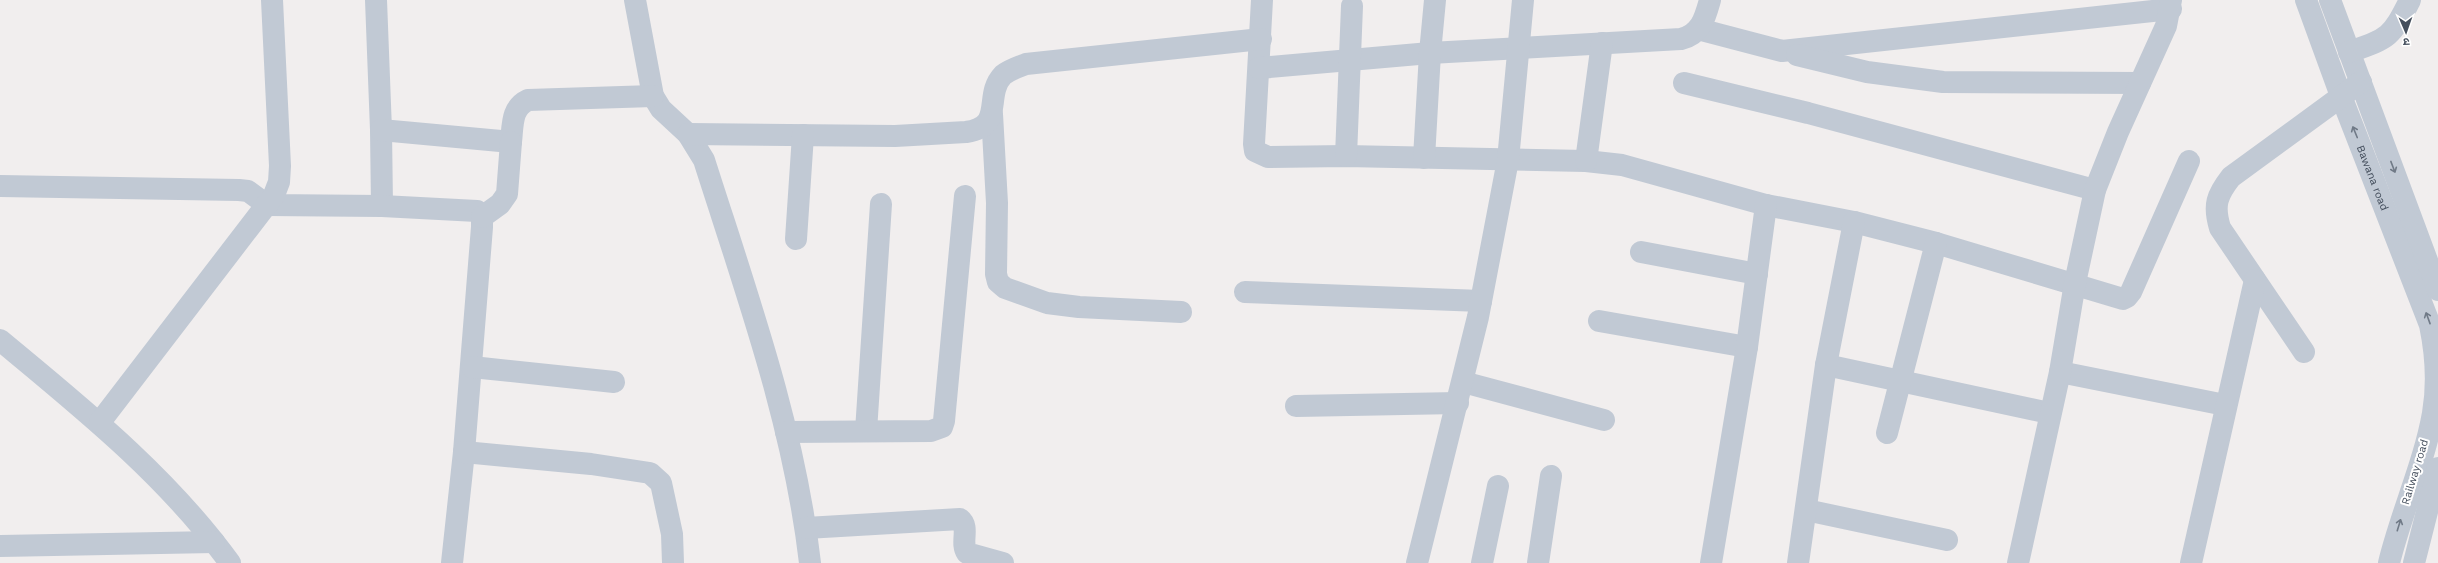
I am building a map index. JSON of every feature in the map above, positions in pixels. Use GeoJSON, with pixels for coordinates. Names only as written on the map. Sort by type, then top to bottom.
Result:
{"type":"FeatureCollection","features":[{"type":"Feature","properties":{"kind":"street"},"geometry":{"type":"LineString","coordinates":[[100,422],[267,206],[279,182],[280,166],[272,0]]}},
{"type":"Feature","properties":{"kind":"street"},"geometry":{"type":"LineString","coordinates":[[376,0],[381,130],[382,206]]}},
{"type":"Feature","properties":{"kind":"street"},"geometry":{"type":"LineString","coordinates":[[635,0],[653,96],[660,108],[688,134],[704,160],[770,369],[786,432],[806,528],[810,563]]}},
{"type":"Feature","properties":{"kind":"street"},"geometry":{"type":"LineString","coordinates":[[1262,0],[1255,151],[1268,157],[1346,156],[1586,161],[1636,168],[1766,205],[1854,222],[1936,243],[2118,297],[2127,297],[2189,161]]}},
{"type":"Feature","properties":{"kind":"street"},"geometry":{"type":"LineString","coordinates":[[1424,158],[1430,53],[1436,0]]}},
{"type":"Feature","properties":{"kind":"street"},"geometry":{"type":"LineString","coordinates":[[1417,563],[1463,382],[1508,160],[1517,47],[1523,0]]}},
{"type":"Feature","properties":{"kind":"street"},"geometry":{"type":"LineString","coordinates":[[1259,68],[1517,47],[1681,39],[1690,37],[1704,21],[1710,0]]}},
{"type":"Feature","properties":{"kind":"street","name":"Bawana road"},"geometry":{"type":"LineString","coordinates":[[2306,0],[2341,96],[2425,310],[2437,355]]}},
{"type":"Feature","properties":{"kind":"street","name":"Bawana road"},"geometry":{"type":"LineString","coordinates":[[2330,0],[2438,290]]}},
{"type":"Feature","properties":{"kind":"street"},"geometry":{"type":"LineString","coordinates":[[2349,52],[2381,41],[2396,28],[2410,0]]}},
{"type":"Feature","properties":{"kind":"street"},"geometry":{"type":"LineString","coordinates":[[1782,51],[2171,5],[2166,26],[2140,83],[2095,190],[2075,283],[2060,372],[2049,413],[2018,563]]}},
{"type":"Feature","properties":{"kind":"street"},"geometry":{"type":"LineString","coordinates":[[1346,156],[1352,6]]}},
{"type":"Feature","properties":{"kind":"street"},"geometry":{"type":"LineString","coordinates":[[1698,29],[1867,72],[1943,82],[2140,83]]}},
{"type":"Feature","properties":{"kind":"street"},"geometry":{"type":"LineString","coordinates":[[1181,312],[1061,306],[1018,293],[1005,288],[998,282],[996,274],[997,203],[992,114],[997,85],[1003,76],[1026,64],[1261,40]]}},
{"type":"Feature","properties":{"kind":"street"},"geometry":{"type":"LineString","coordinates":[[1586,161],[1602,44]]}},
{"type":"Feature","properties":{"kind":"street"},"geometry":{"type":"LineString","coordinates":[[2304,352],[2220,228],[2216,205],[2219,192],[2231,177],[2361,82]]}},
{"type":"Feature","properties":{"kind":"street"},"geometry":{"type":"LineString","coordinates":[[1684,83],[1808,113],[2095,190]]}},
{"type":"Feature","properties":{"kind":"street"},"geometry":{"type":"LineString","coordinates":[[482,218],[500,204],[507,194],[515,112],[520,104],[528,100],[653,96]]}},
{"type":"Feature","properties":{"kind":"street"},"geometry":{"type":"LineString","coordinates":[[688,134],[895,136],[966,132],[977,131],[987,124],[992,114]]}},
{"type":"Feature","properties":{"kind":"street"},"geometry":{"type":"LineString","coordinates":[[381,130],[512,142]]}},
{"type":"Feature","properties":{"kind":"street"},"geometry":{"type":"LineString","coordinates":[[796,239],[802,135]]}},
{"type":"Feature","properties":{"kind":"street"},"geometry":{"type":"LineString","coordinates":[[0,186],[239,190],[248,191],[267,206],[382,206],[466,209],[477,211],[482,218],[472,367],[452,563]]}},
{"type":"Feature","properties":{"kind":"street"},"geometry":{"type":"LineString","coordinates":[[786,432],[931,430],[942,427],[944,421],[965,196]]}},
{"type":"Feature","properties":{"kind":"street"},"geometry":{"type":"LineString","coordinates":[[866,431],[881,204]]}},
{"type":"Feature","properties":{"kind":"street"},"geometry":{"type":"LineString","coordinates":[[1711,563],[1747,346],[1766,205]]}},
{"type":"Feature","properties":{"kind":"street"},"geometry":{"type":"LineString","coordinates":[[1798,563],[1826,365],[1854,222]]}},
{"type":"Feature","properties":{"kind":"street"},"geometry":{"type":"LineString","coordinates":[[1887,433],[1902,380],[1936,243]]}},
{"type":"Feature","properties":{"kind":"street"},"geometry":{"type":"LineString","coordinates":[[1641,252],[1757,274]]}},
{"type":"Feature","properties":{"kind":"street"},"geometry":{"type":"LineString","coordinates":[[2192,563],[2255,280]]}},
{"type":"Feature","properties":{"kind":"street"},"geometry":{"type":"LineString","coordinates":[[1245,292],[1480,301]]}},
{"type":"Feature","properties":{"kind":"street"},"geometry":{"type":"LineString","coordinates":[[1599,321],[1747,346]]}},
{"type":"Feature","properties":{"kind":"street"},"geometry":{"type":"LineString","coordinates":[[0,340],[100,422],[138,459],[214,542],[230,563]]}},
{"type":"Feature","properties":{"kind":"street","name":"Railway road"},"geometry":{"type":"LineString","coordinates":[[2389,563],[2397,529],[2433,413],[2437,355]]}},
{"type":"Feature","properties":{"kind":"street"},"geometry":{"type":"LineString","coordinates":[[1826,365],[1902,380],[2049,413]]}},
{"type":"Feature","properties":{"kind":"street"},"geometry":{"type":"LineString","coordinates":[[472,367],[614,382]]}},
{"type":"Feature","properties":{"kind":"street"},"geometry":{"type":"LineString","coordinates":[[2060,372],[2226,405]]}},
{"type":"Feature","properties":{"kind":"street"},"geometry":{"type":"LineString","coordinates":[[1463,382],[1604,420]]}},
{"type":"Feature","properties":{"kind":"street"},"geometry":{"type":"LineString","coordinates":[[1296,406],[1458,403]]}},
{"type":"Feature","properties":{"kind":"street"},"geometry":{"type":"LineString","coordinates":[[464,452],[591,464],[650,473],[661,483],[672,534],[672,563]]}},
{"type":"Feature","properties":{"kind":"street","name":"Railway road"},"geometry":{"type":"LineString","coordinates":[[2414,563],[2429,540],[2438,468]]}},
{"type":"Feature","properties":{"kind":"street"},"geometry":{"type":"LineString","coordinates":[[1538,563],[1551,476]]}},
{"type":"Feature","properties":{"kind":"street"},"geometry":{"type":"LineString","coordinates":[[1482,563],[1498,486]]}},
{"type":"Feature","properties":{"kind":"street"},"geometry":{"type":"LineString","coordinates":[[1806,510],[1948,540]]}},
{"type":"Feature","properties":{"kind":"street"},"geometry":{"type":"LineString","coordinates":[[806,528],[960,519],[964,526],[964,549],[967,553],[1003,563]]}},
{"type":"Feature","properties":{"kind":"street"},"geometry":{"type":"LineString","coordinates":[[0,546],[26,554],[214,542]]}}]}
